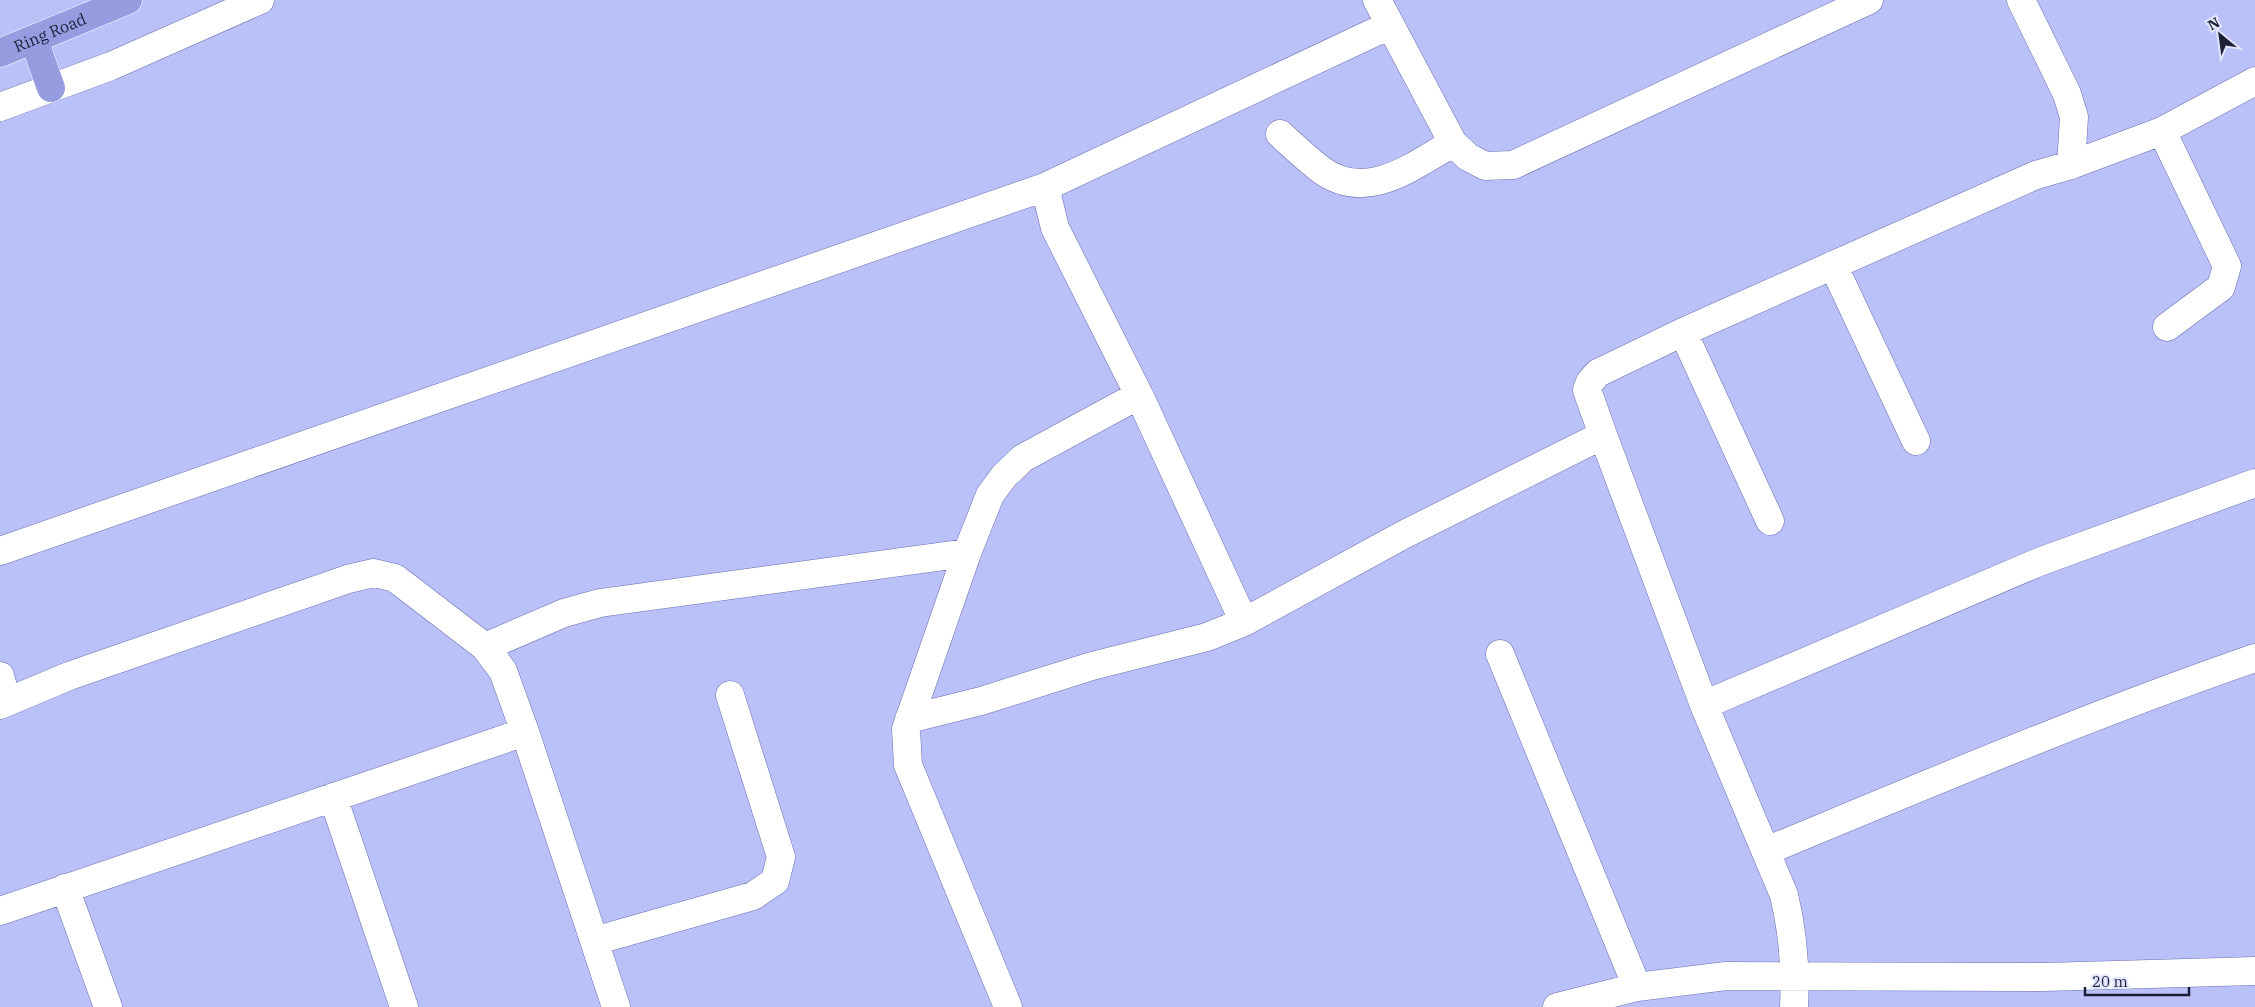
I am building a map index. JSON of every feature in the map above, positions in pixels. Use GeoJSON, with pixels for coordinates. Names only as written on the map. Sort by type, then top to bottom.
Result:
{"type":"FeatureCollection","features":[{"type":"Feature","properties":{"kind":"highway","name":"Ring Road"},"geometry":{"type":"LineString","coordinates":[[0,53],[128,0]]}},
{"type":"Feature","properties":{"kind":"highway"},"geometry":{"type":"LineString","coordinates":[[34,40],[52,88]]}},
{"type":"Feature","properties":{"kind":"street"},"geometry":{"type":"LineString","coordinates":[[0,107],[111,66],[260,0]]}},
{"type":"Feature","properties":{"kind":"street"},"geometry":{"type":"LineString","coordinates":[[1377,0],[1453,143],[1468,157],[1485,166],[1513,165],[1828,9],[1868,0]]}},
{"type":"Feature","properties":{"kind":"street"},"geometry":{"type":"LineString","coordinates":[[2021,0],[2067,94],[2074,116],[2071,165]]}},
{"type":"Feature","properties":{"kind":"street"},"geometry":{"type":"LineString","coordinates":[[0,552],[1045,187],[1390,24]]}},
{"type":"Feature","properties":{"kind":"street"},"geometry":{"type":"LineString","coordinates":[[1794,1007],[1796,978],[1792,927],[1784,895],[1704,704],[1602,435],[1587,390],[1590,382],[1598,373],[1683,332],[2036,175],[2071,165],[2162,131],[2255,81]]}},
{"type":"Feature","properties":{"kind":"street"},"geometry":{"type":"LineString","coordinates":[[2162,131],[2227,266],[2221,287],[2167,326]]}},
{"type":"Feature","properties":{"kind":"street"},"geometry":{"type":"LineString","coordinates":[[1280,134],[1322,170],[1343,181],[1366,184],[1386,180],[1453,143]]}},
{"type":"Feature","properties":{"kind":"street"},"geometry":{"type":"LineString","coordinates":[[1045,187],[1056,228],[1139,395],[1244,622]]}},
{"type":"Feature","properties":{"kind":"street"},"geometry":{"type":"LineString","coordinates":[[1833,265],[1916,441]]}},
{"type":"Feature","properties":{"kind":"street"},"geometry":{"type":"LineString","coordinates":[[1683,332],[1770,521]]}},
{"type":"Feature","properties":{"kind":"street"},"geometry":{"type":"LineString","coordinates":[[1008,1007],[908,765],[906,729],[967,553],[990,495],[1004,476],[1023,458],[1139,395]]}},
{"type":"Feature","properties":{"kind":"street"},"geometry":{"type":"LineString","coordinates":[[909,719],[981,701],[1092,666],[1207,637],[1244,622],[1403,535],[1602,435]]}},
{"type":"Feature","properties":{"kind":"street"},"geometry":{"type":"LineString","coordinates":[[1704,704],[2039,562],[2255,483]]}},
{"type":"Feature","properties":{"kind":"street"},"geometry":{"type":"LineString","coordinates":[[485,647],[564,613],[600,602],[967,553]]}},
{"type":"Feature","properties":{"kind":"street"},"geometry":{"type":"LineString","coordinates":[[2,694],[79,672],[348,579],[374,573],[396,578],[485,647],[503,672],[525,732],[616,1007]]}},
{"type":"Feature","properties":{"kind":"street"},"geometry":{"type":"LineString","coordinates":[[1500,654],[1637,987]]}},
{"type":"Feature","properties":{"kind":"street"},"geometry":{"type":"LineString","coordinates":[[1766,851],[2012,750],[2182,683],[2255,658]]}},
{"type":"Feature","properties":{"kind":"street"},"geometry":{"type":"LineString","coordinates":[[594,941],[753,896],[775,881],[781,857],[730,695]]}},
{"type":"Feature","properties":{"kind":"street"},"geometry":{"type":"LineString","coordinates":[[0,910],[525,732]]}},
{"type":"Feature","properties":{"kind":"street"},"geometry":{"type":"LineString","coordinates":[[334,797],[404,1007]]}},
{"type":"Feature","properties":{"kind":"street"},"geometry":{"type":"LineString","coordinates":[[65,888],[108,1007]]}},
{"type":"Feature","properties":{"kind":"street"},"geometry":{"type":"LineString","coordinates":[[1557,1007],[1637,987],[1726,976],[1796,978],[2044,978],[2255,971]]}}]}
